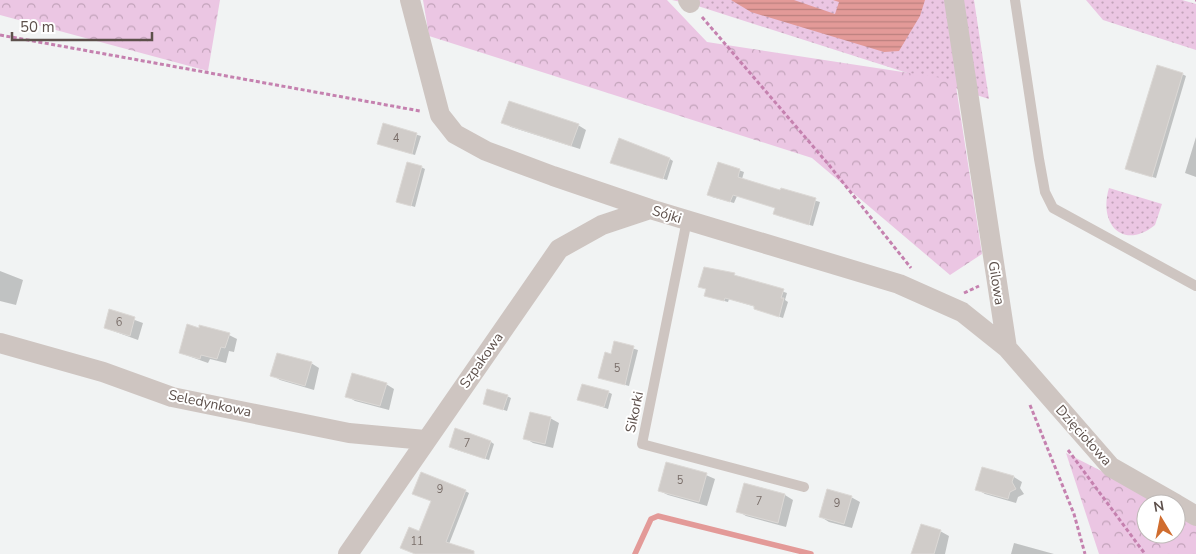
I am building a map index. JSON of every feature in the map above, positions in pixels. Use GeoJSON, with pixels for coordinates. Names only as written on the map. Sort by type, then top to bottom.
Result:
{"type":"FeatureCollection","features":[{"type":"Feature","properties":{"kind":"street","name":"Sójki"},"geometry":{"type":"LineString","coordinates":[[410,0],[440,115],[455,134],[486,151],[650,209],[899,284],[962,312],[1007,348]]}},
{"type":"Feature","properties":{"kind":"street","name":"Gilowa"},"geometry":{"type":"LineString","coordinates":[[954,0],[1007,348]]}},
{"type":"Feature","properties":{"kind":"street","name":"Szpakowa"},"geometry":{"type":"LineString","coordinates":[[348,554],[425,440],[560,249],[602,225],[650,209]]}},
{"type":"Feature","properties":{"kind":"street","name":"Seledynkowa"},"geometry":{"type":"LineString","coordinates":[[0,343],[103,372],[172,397],[349,434],[425,440]]}},
{"type":"Feature","properties":{"kind":"street","name":"Dzięciołowa"},"geometry":{"type":"LineString","coordinates":[[1007,348],[1111,466],[1159,494]]}},
{"type":"Feature","properties":{"kind":"lane"},"geometry":{"type":"LineString","coordinates":[[1015,0],[1045,192],[1053,208],[1196,286]]}},
{"type":"Feature","properties":{"kind":"lane","name":"Sikorki"},"geometry":{"type":"LineString","coordinates":[[687,220],[642,444],[804,487]]}},
{"type":"Feature","properties":{"kind":"path"},"geometry":{"type":"LineString","coordinates":[[689,1],[829,165],[912,269]]}},
{"type":"Feature","properties":{"kind":"path"},"geometry":{"type":"LineString","coordinates":[[0,35],[440,115]]}},
{"type":"Feature","properties":{"kind":"path"},"geometry":{"type":"LineString","coordinates":[[936,299],[966,293],[995,276]]}},
{"type":"Feature","properties":{"kind":"path"},"geometry":{"type":"LineString","coordinates":[[1035,404],[1028,397],[1074,514],[1085,554]]}},
{"type":"Feature","properties":{"kind":"path"},"geometry":{"type":"LineString","coordinates":[[1064,444],[1145,554]]}},
{"type":"Feature","properties":{"kind":"green space"},"geometry":{"type":"Polygon","coordinates":[[[0,0],[220,0],[208,71],[0,15],[0,0]]]}},
{"type":"Feature","properties":{"kind":"green space"},"geometry":{"type":"Polygon","coordinates":[[[423,0],[667,0],[707,42],[955,80],[982,254],[950,275],[812,158],[429,36],[423,0]]]}},
{"type":"Feature","properties":{"kind":"green space"},"geometry":{"type":"Polygon","coordinates":[[[672,0],[974,0],[989,99],[701,7],[672,0]]]}},
{"type":"Feature","properties":{"kind":"green space"},"geometry":{"type":"Polygon","coordinates":[[[1086,0],[1182,0],[1196,4],[1196,50],[1103,20],[1086,0]]]}},
{"type":"Feature","properties":{"kind":"green space"},"geometry":{"type":"Polygon","coordinates":[[[1109,188],[1162,204],[1155,225],[1133,235],[1123,234],[1116,230],[1110,222],[1107,213],[1109,188]]]}},
{"type":"Feature","properties":{"kind":"green space"},"geometry":{"type":"Polygon","coordinates":[[[1066,453],[1146,494],[1136,494],[1136,544],[1186,544],[1186,514],[1196,519],[1196,554],[1099,554],[1066,453]]]}},
{"type":"Feature","properties":{"kind":"shaded area"},"geometry":{"type":"Polygon","coordinates":[[[731,0],[794,0],[835,14],[839,2],[833,0],[925,0],[920,16],[899,51],[884,52],[751,12],[731,0]]]}},
{"type":"Feature","properties":{"kind":"building"},"geometry":{"type":"Polygon","coordinates":[[[1157,65],[1183,73],[1152,177],[1125,169],[1157,65]]]}},
{"type":"Feature","properties":{"kind":"building"},"geometry":{"type":"Polygon","coordinates":[[[509,101],[579,124],[571,146],[501,123],[509,101]]]}},
{"type":"Feature","properties":{"kind":"building"},"geometry":{"type":"Polygon","coordinates":[[[383,123],[417,133],[412,154],[377,144],[383,123]]]}},
{"type":"Feature","properties":{"kind":"building"},"geometry":{"type":"Polygon","coordinates":[[[619,138],[670,158],[663,179],[610,163],[619,138]]]}},
{"type":"Feature","properties":{"kind":"building"},"geometry":{"type":"Polygon","coordinates":[[[407,162],[422,166],[411,206],[396,202],[407,162]]]}},
{"type":"Feature","properties":{"kind":"building"},"geometry":{"type":"Polygon","coordinates":[[[718,162],[740,169],[738,177],[780,190],[781,188],[816,198],[809,225],[773,214],[775,208],[733,195],[730,202],[707,195],[718,162]]]}},
{"type":"Feature","properties":{"kind":"building"},"geometry":{"type":"Polygon","coordinates":[[[704,267],[735,273],[734,275],[784,289],[781,298],[784,298],[779,317],[754,309],[754,306],[725,298],[724,301],[704,296],[706,289],[698,287],[704,267]]]}},
{"type":"Feature","properties":{"kind":"building"},"geometry":{"type":"Polygon","coordinates":[[[109,309],[135,317],[130,336],[104,328],[109,309]]]}},
{"type":"Feature","properties":{"kind":"building"},"geometry":{"type":"Polygon","coordinates":[[[187,324],[230,333],[225,348],[221,347],[217,359],[201,355],[200,359],[179,353],[187,324]]]}},
{"type":"Feature","properties":{"kind":"building"},"geometry":{"type":"Polygon","coordinates":[[[614,341],[634,346],[625,385],[598,378],[605,352],[611,354],[614,341]]]}},
{"type":"Feature","properties":{"kind":"building"},"geometry":{"type":"Polygon","coordinates":[[[277,353],[312,362],[305,386],[270,376],[277,353]]]}},
{"type":"Feature","properties":{"kind":"building"},"geometry":{"type":"Polygon","coordinates":[[[352,373],[387,383],[380,406],[345,397],[352,373]]]}},
{"type":"Feature","properties":{"kind":"building"},"geometry":{"type":"Polygon","coordinates":[[[582,384],[609,391],[604,407],[577,400],[582,384]]]}},
{"type":"Feature","properties":{"kind":"building"},"geometry":{"type":"Polygon","coordinates":[[[487,389],[508,395],[503,410],[483,404],[487,389]]]}},
{"type":"Feature","properties":{"kind":"building"},"geometry":{"type":"Polygon","coordinates":[[[530,412],[551,417],[545,444],[523,439],[530,412]]]}},
{"type":"Feature","properties":{"kind":"building"},"geometry":{"type":"Polygon","coordinates":[[[455,428],[491,441],[485,459],[449,447],[455,428]]]}},
{"type":"Feature","properties":{"kind":"building"},"geometry":{"type":"Polygon","coordinates":[[[666,462],[707,473],[699,502],[658,491],[666,462]]]}},
{"type":"Feature","properties":{"kind":"building"},"geometry":{"type":"Polygon","coordinates":[[[982,467],[1014,476],[1012,482],[1016,489],[1010,492],[1008,499],[975,490],[982,467]]]}},
{"type":"Feature","properties":{"kind":"building"},"geometry":{"type":"Polygon","coordinates":[[[421,472],[466,490],[446,542],[474,551],[474,554],[415,554],[400,548],[409,527],[419,531],[431,501],[412,494],[421,472]]]}},
{"type":"Feature","properties":{"kind":"building"},"geometry":{"type":"Polygon","coordinates":[[[744,483],[785,494],[778,523],[736,512],[744,483]]]}},
{"type":"Feature","properties":{"kind":"building"},"geometry":{"type":"Polygon","coordinates":[[[827,489],[852,496],[844,524],[819,517],[827,489]]]}},
{"type":"Feature","properties":{"kind":"building"},"geometry":{"type":"Polygon","coordinates":[[[921,524],[941,530],[934,554],[911,554],[921,524]]]}},
{"type":"Feature","properties":{"kind":"waterway"},"geometry":{"type":"LineString","coordinates":[[635,554],[651,519],[658,516],[811,554]]}}]}
